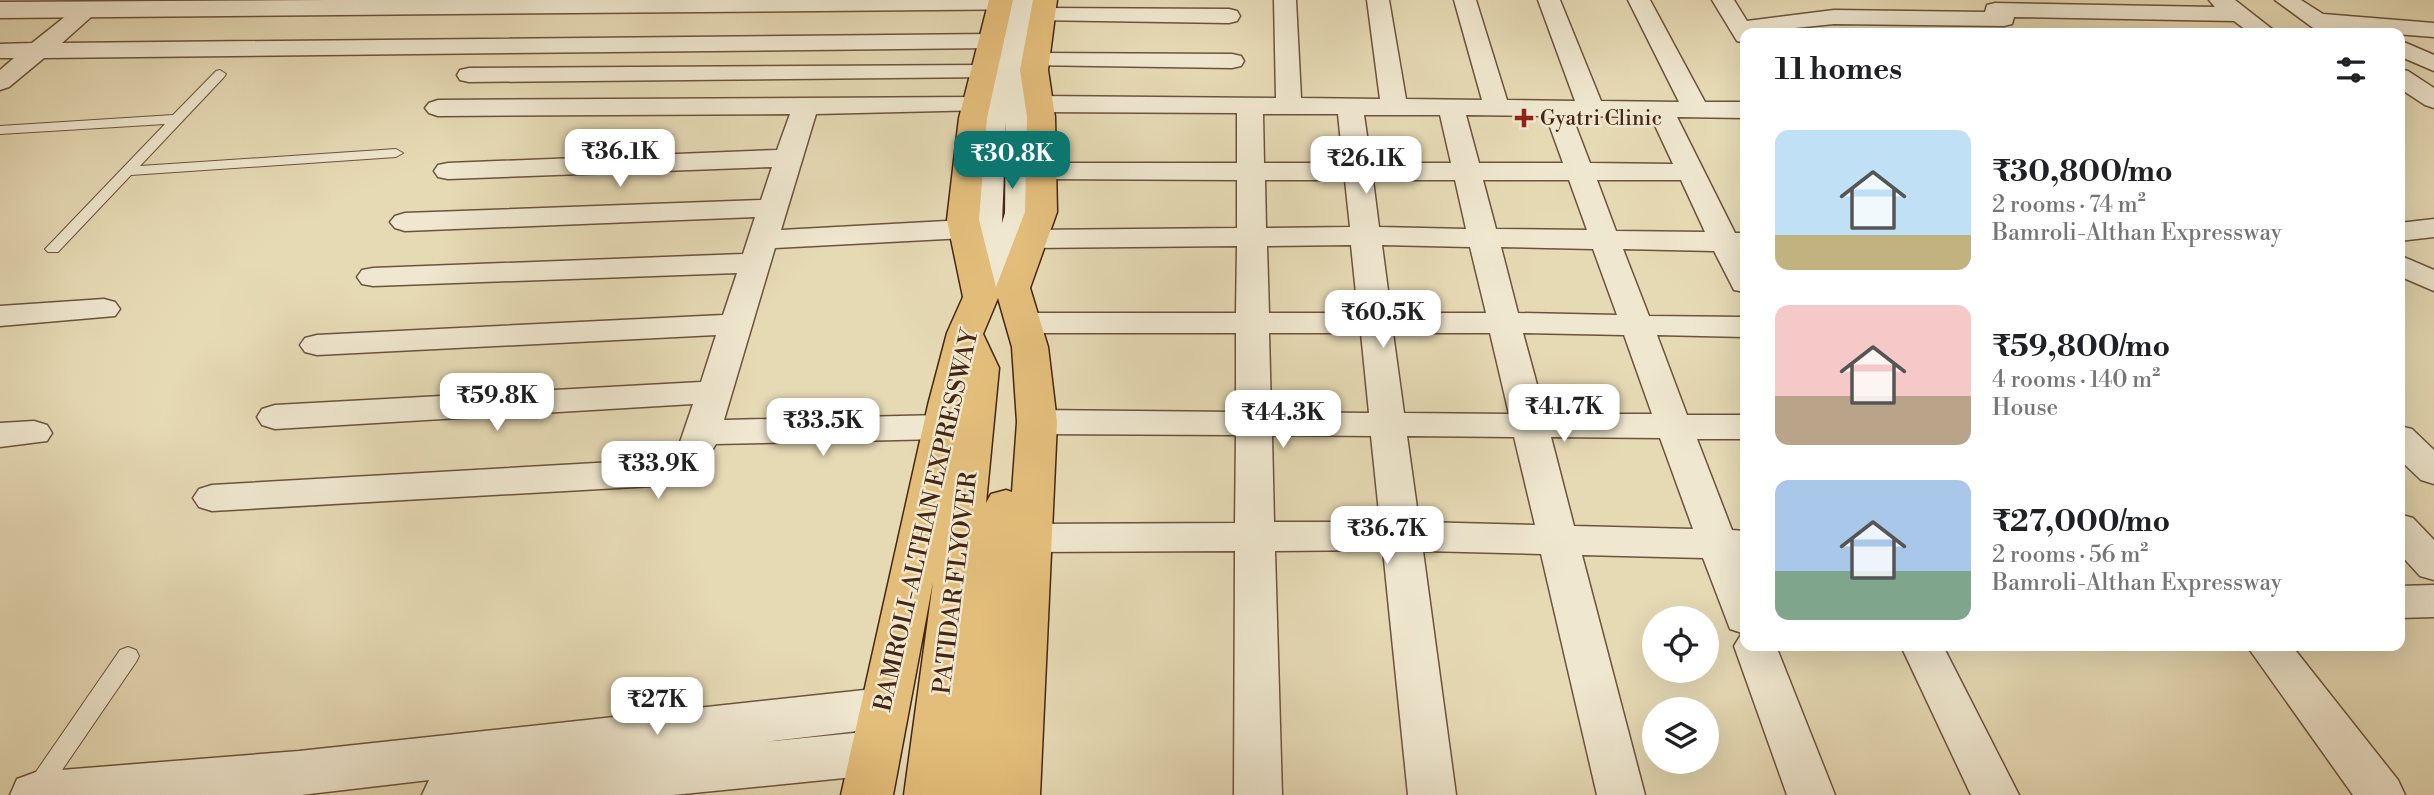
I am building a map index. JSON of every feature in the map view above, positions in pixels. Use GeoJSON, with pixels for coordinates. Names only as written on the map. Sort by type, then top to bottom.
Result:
{"type":"FeatureCollection","features":[{"type":"Feature","properties":{"kind":"main road","name":"BAMROLI-ALTHAN EXPRESSWAY"},"geometry":{"type":"LineString","coordinates":[[1014,795],[1030,538],[993,415],[973,315],[963,220],[976,105],[1009,67],[992,41],[1025,3]]}},
{"type":"Feature","properties":{"kind":"main road"},"geometry":{"type":"LineString","coordinates":[[1013,288],[1041,212],[1039,104],[1034,70],[1009,67],[1025,3]]}},
{"type":"Feature","properties":{"kind":"main road","name":"BAMROLI-ALTHAN EXPRESSWAY"},"geometry":{"type":"LineString","coordinates":[[874,752],[993,415],[1026,335],[1013,288]]}},
{"type":"Feature","properties":{"kind":"main road","name":"PATIDAR FLYOVER"},"geometry":{"type":"LineString","coordinates":[[930,795],[993,415]]}},
{"type":"Feature","properties":{"kind":"main road","name":"PATIDAR FLYOVER"},"geometry":{"type":"LineString","coordinates":[[981,795],[993,415]]}},
{"type":"Feature","properties":{"kind":"street"},"geometry":{"type":"LineString","coordinates":[[1285,0],[1289,106]]}},
{"type":"Feature","properties":{"kind":"street"},"geometry":{"type":"LineString","coordinates":[[1378,0],[1394,107]]}},
{"type":"Feature","properties":{"kind":"street"},"geometry":{"type":"LineString","coordinates":[[1465,0],[1497,108]]}},
{"type":"Feature","properties":{"kind":"street"},"geometry":{"type":"LineString","coordinates":[[1549,0],[1591,108]]}},
{"type":"Feature","properties":{"kind":"street"},"geometry":{"type":"LineString","coordinates":[[1639,0],[1696,109]]}},
{"type":"Feature","properties":{"kind":"street"},"geometry":{"type":"LineString","coordinates":[[1723,0],[1740,28]]}},
{"type":"Feature","properties":{"kind":"street"},"geometry":{"type":"LineString","coordinates":[[1805,0],[1820,19]]}},
{"type":"Feature","properties":{"kind":"street"},"geometry":{"type":"LineString","coordinates":[[2219,0],[2258,28]]}},
{"type":"Feature","properties":{"kind":"street"},"geometry":{"type":"LineString","coordinates":[[2286,0],[2326,27],[2346,28]]}},
{"type":"Feature","properties":{"kind":"street"},"geometry":{"type":"LineString","coordinates":[[0,10],[81,6],[1025,3],[1228,16]]}},
{"type":"Feature","properties":{"kind":"street"},"geometry":{"type":"LineString","coordinates":[[3,77],[37,51],[81,6]]}},
{"type":"Feature","properties":{"kind":"street"},"geometry":{"type":"LineString","coordinates":[[1767,28],[1820,19],[2238,14]]}},
{"type":"Feature","properties":{"kind":"street"},"geometry":{"type":"LineString","coordinates":[[2405,30],[2434,30]]}},
{"type":"Feature","properties":{"kind":"street"},"geometry":{"type":"LineString","coordinates":[[0,51],[992,41]]}},
{"type":"Feature","properties":{"kind":"street"},"geometry":{"type":"LineString","coordinates":[[2405,50],[2434,64]]}},
{"type":"Feature","properties":{"kind":"street"},"geometry":{"type":"LineString","coordinates":[[469,75],[1233,61]]}},
{"type":"Feature","properties":{"kind":"street"},"geometry":{"type":"LineString","coordinates":[[1009,67],[1021,123],[1021,213],[1006,268],[1013,288]]}},
{"type":"Feature","properties":{"kind":"street"},"geometry":{"type":"LineString","coordinates":[[973,315],[988,275],[985,207],[990,123],[1009,67]]}},
{"type":"Feature","properties":{"kind":"street"},"geometry":{"type":"LineString","coordinates":[[2405,80],[2434,100]]}},
{"type":"Feature","properties":{"kind":"street"},"geometry":{"type":"LineString","coordinates":[[1039,104],[1740,110]]}},
{"type":"Feature","properties":{"kind":"street"},"geometry":{"type":"LineString","coordinates":[[438,108],[976,105]]}},
{"type":"Feature","properties":{"kind":"street"},"geometry":{"type":"LineString","coordinates":[[212,498],[671,472],[692,460],[805,106]]}},
{"type":"Feature","properties":{"kind":"street"},"geometry":{"type":"LineString","coordinates":[[1250,106],[1258,795]]}},
{"type":"Feature","properties":{"kind":"street"},"geometry":{"type":"LineString","coordinates":[[1350,106],[1432,795]]}},
{"type":"Feature","properties":{"kind":"street"},"geometry":{"type":"LineString","coordinates":[[1451,107],[1621,795]]}},
{"type":"Feature","properties":{"kind":"street"},"geometry":{"type":"LineString","coordinates":[[1556,108],[1674,426],[1731,545],[1740,592]]}},
{"type":"Feature","properties":{"kind":"street"},"geometry":{"type":"LineString","coordinates":[[1660,109],[1691,173],[1735,242],[1740,262]]}},
{"type":"Feature","properties":{"kind":"street"},"geometry":{"type":"LineString","coordinates":[[448,171],[789,158]]}},
{"type":"Feature","properties":{"kind":"street"},"geometry":{"type":"LineString","coordinates":[[1041,172],[1251,170],[1467,173],[1579,170],[1691,173]]}},
{"type":"Feature","properties":{"kind":"street"},"geometry":{"type":"LineString","coordinates":[[405,222],[764,237]]}},
{"type":"Feature","properties":{"kind":"street"},"geometry":{"type":"LineString","coordinates":[[2405,231],[2434,228]]}},
{"type":"Feature","properties":{"kind":"street"},"geometry":{"type":"LineString","coordinates":[[373,277],[764,237],[965,229]]}},
{"type":"Feature","properties":{"kind":"street"},"geometry":{"type":"LineString","coordinates":[[1031,239],[1366,236],[1735,242]]}},
{"type":"Feature","properties":{"kind":"street"},"geometry":{"type":"LineString","coordinates":[[2405,267],[2434,282]]}},
{"type":"Feature","properties":{"kind":"street"},"geometry":{"type":"LineString","coordinates":[[0,316],[104,309]]}},
{"type":"Feature","properties":{"kind":"street"},"geometry":{"type":"LineString","coordinates":[[1026,335],[1253,323],[1740,327]]}},
{"type":"Feature","properties":{"kind":"street"},"geometry":{"type":"LineString","coordinates":[[317,345],[736,324]]}},
{"type":"Feature","properties":{"kind":"street"},"geometry":{"type":"LineString","coordinates":[[275,417],[715,392]]}},
{"type":"Feature","properties":{"kind":"street"},"geometry":{"type":"LineString","coordinates":[[702,432],[993,415],[1254,423],[1740,427]]}},
{"type":"Feature","properties":{"kind":"street"},"geometry":{"type":"LineString","coordinates":[[2405,444],[2434,471]]}},
{"type":"Feature","properties":{"kind":"street"},"geometry":{"type":"LineString","coordinates":[[2405,534],[2434,565]]}},
{"type":"Feature","properties":{"kind":"street"},"geometry":{"type":"LineString","coordinates":[[1030,538],[1401,536],[1731,545]]}},
{"type":"Feature","properties":{"kind":"street"},"geometry":{"type":"LineString","coordinates":[[2405,603],[2434,601]]}},
{"type":"Feature","properties":{"kind":"street"},"geometry":{"type":"LineString","coordinates":[[1757,651],[1811,795]]}},
{"type":"Feature","properties":{"kind":"street"},"geometry":{"type":"LineString","coordinates":[[1924,651],[1995,795]]}},
{"type":"Feature","properties":{"kind":"street"},"geometry":{"type":"LineString","coordinates":[[2272,651],[2381,795]]}},
{"type":"Feature","properties":{"kind":"street"},"geometry":{"type":"LineString","coordinates":[[448,795],[625,786],[874,752]]}},
{"type":"Feature","properties":{"kind":"street"},"geometry":{"type":"LineString","coordinates":[[34,795],[313,771],[874,752]]}},
{"type":"Feature","properties":{"kind":"lane"},"geometry":{"type":"LineString","coordinates":[[53,250],[220,74]]}},
{"type":"Feature","properties":{"kind":"lane"},"geometry":{"type":"LineString","coordinates":[[0,130],[177,119]]}},
{"type":"Feature","properties":{"kind":"lane"},"geometry":{"type":"LineString","coordinates":[[128,171],[396,153]]}},
{"type":"Feature","properties":{"kind":"lane"},"geometry":{"type":"LineString","coordinates":[[34,795],[128,656]]}},
{"type":"Feature","properties":{"kind":"place","name":"Gyatri Clinic"},"geometry":{"type":"Point","coordinates":[1524,118]}}]}
